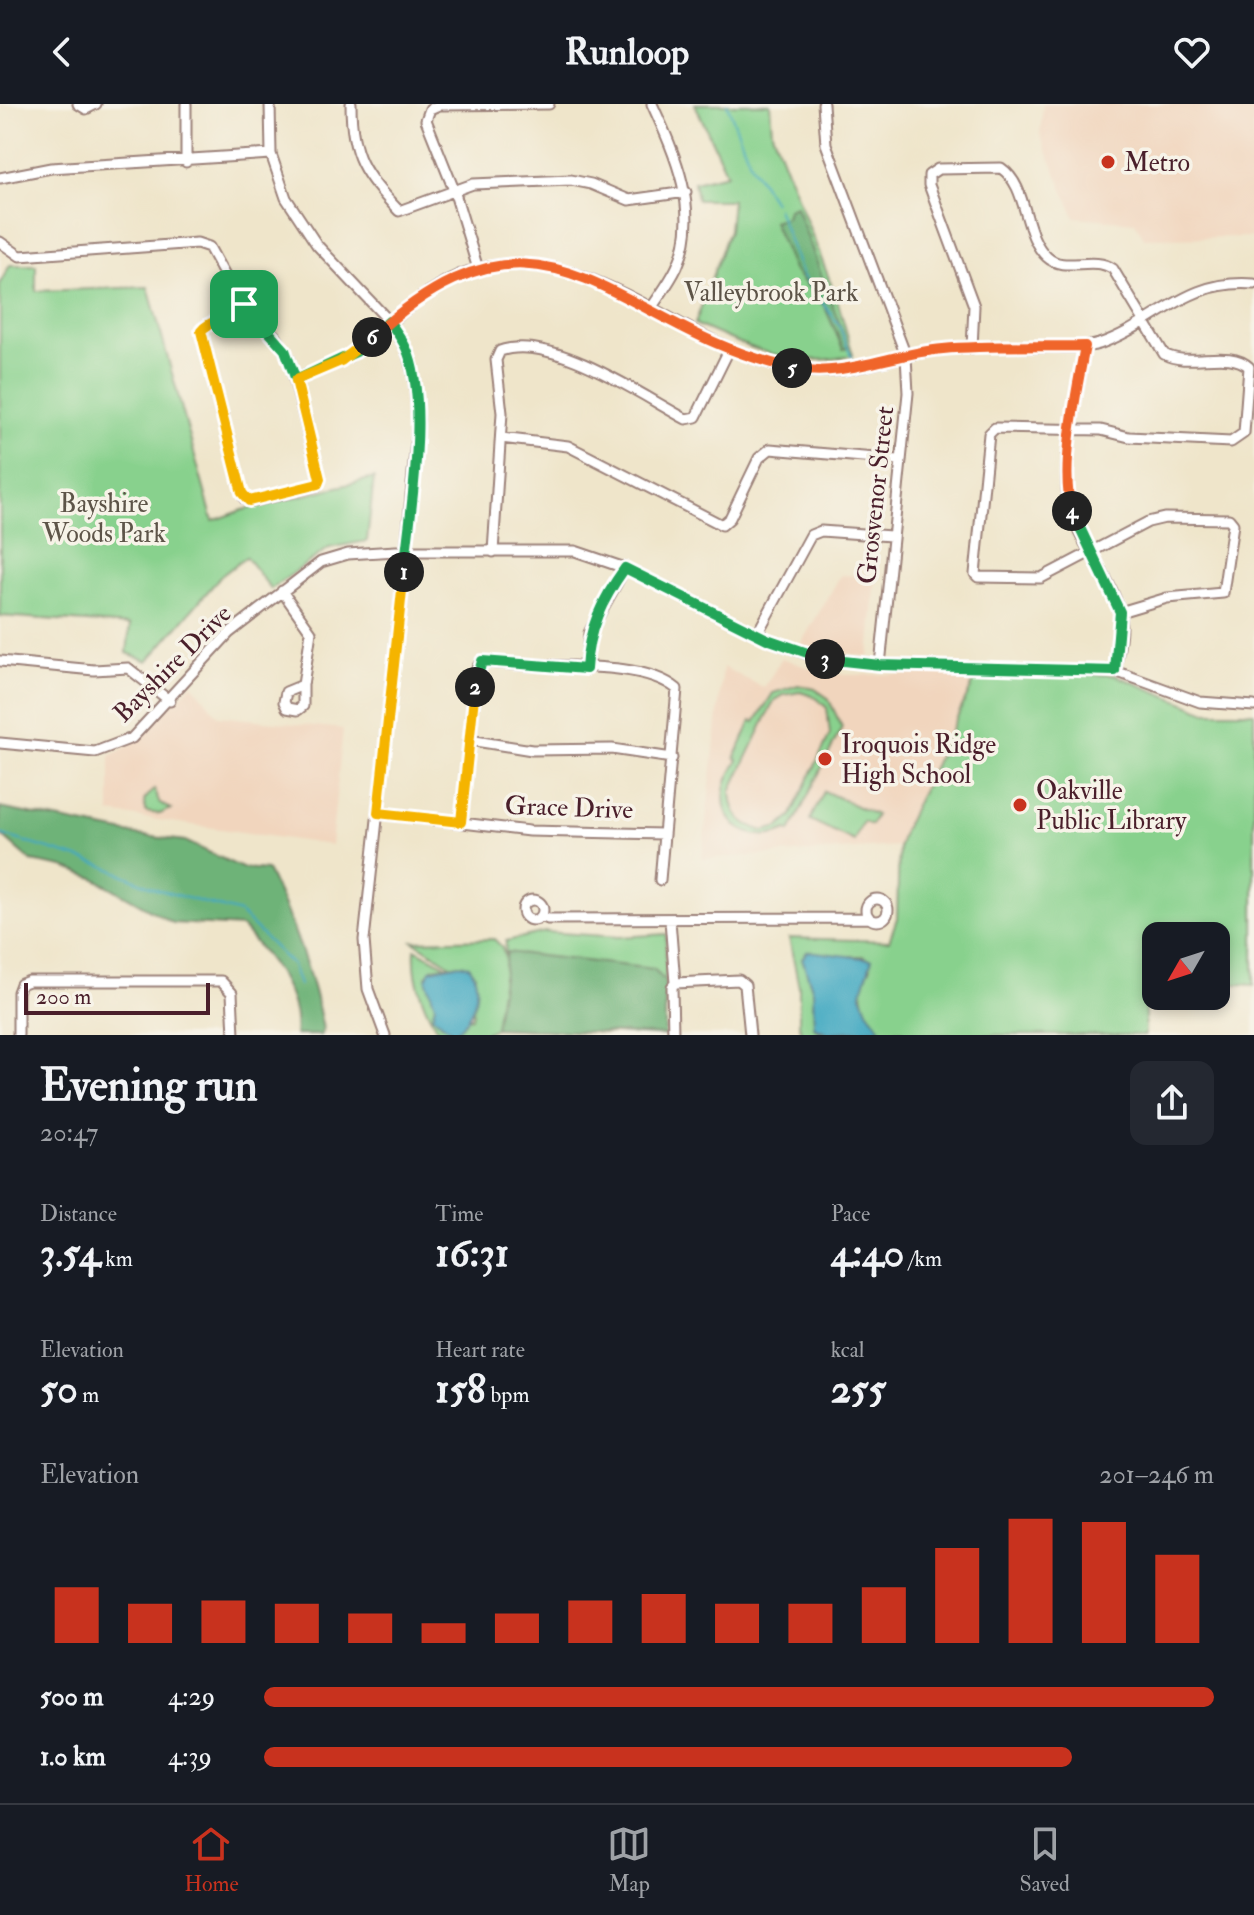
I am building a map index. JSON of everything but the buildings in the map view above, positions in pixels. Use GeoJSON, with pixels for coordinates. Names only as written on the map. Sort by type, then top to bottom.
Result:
{"type":"FeatureCollection","features":[{"type":"Feature","properties":{"kind":"street"},"geometry":{"type":"LineString","coordinates":[[78,104],[86,109],[96,104]]}},
{"type":"Feature","properties":{"kind":"street"},"geometry":{"type":"LineString","coordinates":[[186,104],[186,162]]}},
{"type":"Feature","properties":{"kind":"street"},"geometry":{"type":"LineString","coordinates":[[270,104],[271,154],[286,198],[303,227],[389,321],[406,348],[414,377],[418,419],[364,940],[364,969],[371,1001],[385,1035]]}},
{"type":"Feature","properties":{"kind":"street"},"geometry":{"type":"LineString","coordinates":[[351,104],[354,151],[363,169],[399,211],[473,184],[571,180],[591,184],[629,200],[686,192]]}},
{"type":"Feature","properties":{"kind":"street"},"geometry":{"type":"LineString","coordinates":[[478,269],[454,190],[426,120],[430,109],[439,105],[549,104]]}},
{"type":"Feature","properties":{"kind":"street"},"geometry":{"type":"LineString","coordinates":[[650,310],[678,265],[686,230],[686,192],[670,142],[652,104]]}},
{"type":"Feature","properties":{"kind":"street","name":"Grosvenor Street"},"geometry":{"type":"LineString","coordinates":[[823,104],[826,144],[906,356],[908,393],[898,460],[880,665]]}},
{"type":"Feature","properties":{"kind":"street"},"geometry":{"type":"LineString","coordinates":[[0,178],[51,168],[186,162],[271,154]]}},
{"type":"Feature","properties":{"kind":"street"},"geometry":{"type":"LineString","coordinates":[[972,348],[974,306],[929,185],[929,175],[938,169],[1001,168],[1008,172],[1038,246],[1047,258],[1060,264],[1101,261],[1113,269],[1164,354],[1173,360],[1237,360],[1249,367],[1241,438],[1231,442],[1144,438],[1101,430],[1071,429],[995,428],[989,434],[975,574],[985,578],[1041,578],[1148,522],[1229,519],[1233,524],[1223,593],[1167,598],[1120,612]]}},
{"type":"Feature","properties":{"kind":"street"},"geometry":{"type":"LineString","coordinates":[[0,242],[20,256],[203,243],[213,252],[244,304],[285,350],[296,380],[319,482],[313,487],[249,501],[242,493],[201,331],[205,326],[230,317],[244,304]]}},
{"type":"Feature","properties":{"kind":"street"},"geometry":{"type":"LineString","coordinates":[[296,380],[356,352],[389,321],[434,288],[478,269],[520,265],[572,272],[729,350],[769,363],[814,371],[941,349],[1096,345],[1193,291],[1212,285],[1254,284]]}},
{"type":"Feature","properties":{"kind":"street"},"geometry":{"type":"LineString","coordinates":[[1085,346],[1071,429],[1068,498],[1090,553],[1106,578],[1120,612],[1115,671]]}},
{"type":"Feature","properties":{"kind":"street"},"geometry":{"type":"LineString","coordinates":[[493,552],[501,438],[496,360],[500,351],[512,347],[555,352],[686,419],[696,417],[729,350]]}},
{"type":"Feature","properties":{"kind":"street"},"geometry":{"type":"LineString","coordinates":[[501,438],[568,446],[722,525],[730,518],[759,458],[770,449],[898,460]]}},
{"type":"Feature","properties":{"kind":"street"},"geometry":{"type":"LineString","coordinates":[[757,634],[811,535],[821,531],[891,536]]}},
{"type":"Feature","properties":{"kind":"street","name":"Bayshire Drive"},"geometry":{"type":"LineString","coordinates":[[0,743],[95,752],[132,738],[170,701],[229,633],[321,562],[348,554],[406,551],[575,551],[625,568],[757,634],[815,657],[880,665],[1115,671],[1200,702],[1254,706]]}},
{"type":"Feature","properties":{"kind":"street"},"geometry":{"type":"LineString","coordinates":[[586,669],[589,633],[597,612],[625,568]]}},
{"type":"Feature","properties":{"kind":"street"},"geometry":{"type":"LineString","coordinates":[[282,591],[311,632],[303,685]]}},
{"type":"Feature","properties":{"kind":"street"},"geometry":{"type":"LineString","coordinates":[[0,661],[94,670],[128,668],[170,701]]}},
{"type":"Feature","properties":{"kind":"street"},"geometry":{"type":"LineString","coordinates":[[461,822],[477,668],[482,661],[629,669],[677,689],[660,880]]}},
{"type":"Feature","properties":{"kind":"street"},"geometry":{"type":"LineString","coordinates":[[469,740],[532,750],[612,749],[672,758]]}},
{"type":"Feature","properties":{"kind":"street","name":"Grace Drive"},"geometry":{"type":"LineString","coordinates":[[378,813],[529,831],[663,834]]}},
{"type":"Feature","properties":{"kind":"street"},"geometry":{"type":"LineString","coordinates":[[541,916],[548,919],[670,920],[869,918]]}},
{"type":"Feature","properties":{"kind":"street"},"geometry":{"type":"LineString","coordinates":[[670,920],[675,983],[672,987],[673,1035]]}},
{"type":"Feature","properties":{"kind":"street"},"geometry":{"type":"LineString","coordinates":[[18,1035],[18,992],[25,982],[221,981],[232,993],[234,1035]]}},
{"type":"Feature","properties":{"kind":"street"},"geometry":{"type":"LineString","coordinates":[[675,983],[742,981],[750,1035]]}},
{"type":"Feature","properties":{"kind":"shaded area"},"geometry":{"type":"Polygon","coordinates":[[[1043,104],[1254,104],[1254,237],[1144,238],[1135,222],[1075,217],[1040,135],[1043,104]]]}},
{"type":"Feature","properties":{"kind":"shaded area"},"geometry":{"type":"Polygon","coordinates":[[[841,575],[876,577],[869,657],[800,645],[841,575]]]}},
{"type":"Feature","properties":{"kind":"shaded area","name":"Iroquois Ridge High School"},"geometry":{"type":"Polygon","coordinates":[[[782,658],[819,671],[846,675],[978,673],[904,829],[899,846],[702,859],[723,667],[764,688],[782,658]]]}},
{"type":"Feature","properties":{"kind":"shaded area"},"geometry":{"type":"Polygon","coordinates":[[[193,684],[218,716],[343,729],[331,845],[110,813],[110,756],[132,744],[193,684]]]}},
{"type":"Feature","properties":{"kind":"green space","name":"Valleybrook Park"},"geometry":{"type":"Polygon","coordinates":[[[695,104],[770,104],[772,132],[837,299],[853,355],[812,360],[792,358],[752,348],[695,324],[729,230],[732,200],[697,200],[694,182],[727,174],[695,104]]]}},
{"type":"Feature","properties":{"kind":"green space"},"geometry":{"type":"Polygon","coordinates":[[[796,206],[848,348],[843,349],[825,307],[793,269],[773,221],[786,217],[788,209],[796,206]]]}},
{"type":"Feature","properties":{"kind":"green space","name":"Bayshire Woods Park"},"geometry":{"type":"Polygon","coordinates":[[[10,265],[36,265],[36,291],[148,287],[213,521],[243,510],[374,478],[367,541],[329,548],[271,589],[246,557],[221,576],[148,661],[127,653],[130,625],[0,616],[0,283],[10,265]]]}},
{"type":"Feature","properties":{"kind":"green space"},"geometry":{"type":"Polygon","coordinates":[[[978,673],[1115,675],[1207,712],[1254,712],[1254,985],[1230,984],[1230,922],[1142,922],[1145,1035],[904,1035],[903,1031],[803,1035],[799,1024],[799,987],[789,938],[889,941],[897,918],[899,846],[904,829],[978,673]],[[808,951],[802,958],[813,991],[814,1027],[819,1032],[868,1012],[862,989],[871,967],[865,956],[808,951]]]}},
{"type":"Feature","properties":{"kind":"green space"},"geometry":{"type":"Polygon","coordinates":[[[798,685],[815,689],[828,698],[842,727],[790,832],[752,834],[733,823],[727,814],[725,789],[751,721],[755,722],[773,693],[798,685]],[[800,692],[774,701],[731,791],[736,812],[749,825],[764,831],[779,827],[791,817],[830,734],[827,708],[815,697],[800,692]]]}},
{"type":"Feature","properties":{"kind":"green space"},"geometry":{"type":"Polygon","coordinates":[[[154,789],[160,804],[171,809],[160,814],[146,812],[144,800],[154,789]]]}},
{"type":"Feature","properties":{"kind":"green space"},"geometry":{"type":"Polygon","coordinates":[[[824,791],[876,815],[871,825],[863,821],[854,841],[810,820],[824,791]]]}},
{"type":"Feature","properties":{"kind":"green space"},"geometry":{"type":"Polygon","coordinates":[[[0,808],[137,835],[185,841],[242,868],[267,870],[307,967],[319,1008],[323,1029],[321,1035],[295,1035],[295,1019],[287,990],[272,963],[242,927],[173,923],[94,878],[63,867],[31,861],[0,834],[0,808]]]}},
{"type":"Feature","properties":{"kind":"green space"},"geometry":{"type":"Polygon","coordinates":[[[545,932],[620,937],[666,934],[665,1035],[495,1028],[481,1035],[441,1035],[421,994],[415,949],[447,966],[449,964],[413,941],[494,939],[502,947],[505,958],[506,941],[545,932]],[[460,964],[433,968],[426,976],[441,1024],[471,1018],[473,1014],[475,974],[460,964]]]}},
{"type":"Feature","properties":{"kind":"green space"},"geometry":{"type":"Polygon","coordinates":[[[507,952],[654,969],[665,982],[665,1035],[495,1028],[507,952]]]}},
{"type":"Feature","properties":{"kind":"water"},"geometry":{"type":"Polygon","coordinates":[[[808,951],[872,959],[861,994],[868,1012],[881,1029],[828,1033],[814,1027],[813,991],[802,958],[808,951]]]}},
{"type":"Feature","properties":{"kind":"water"},"geometry":{"type":"Polygon","coordinates":[[[460,964],[469,966],[474,974],[476,993],[471,1012],[453,1032],[432,1016],[435,1005],[426,979],[430,970],[460,964]]]}},
{"type":"Feature","properties":{"kind":"waterway"},"geometry":{"type":"LineString","coordinates":[[727,104],[751,165],[774,202]]}},
{"type":"Feature","properties":{"kind":"waterway"},"geometry":{"type":"LineString","coordinates":[[777,208],[802,275],[839,325],[852,358]]}},
{"type":"Feature","properties":{"kind":"waterway"},"geometry":{"type":"LineString","coordinates":[[0,834],[101,865],[156,889],[240,913],[292,965],[299,985]]}},
{"type":"Feature","properties":{"kind":"place","name":"Metro"},"geometry":{"type":"Point","coordinates":[1108,162]}},
{"type":"Feature","properties":{"kind":"place","name":"Iroquois Ridge High School"},"geometry":{"type":"Point","coordinates":[825,759]}},
{"type":"Feature","properties":{"kind":"place","name":"Oakville Public Library"},"geometry":{"type":"Point","coordinates":[1020,805]}},
{"type":"Feature","properties":{"kind":"route"},"geometry":{"type":"LineString","coordinates":[[244,304],[230,317],[205,326],[201,331],[242,493],[249,501],[313,487],[319,482],[296,380],[356,352],[381,329],[389,321],[434,288],[471,270],[489,266],[550,267],[572,272],[747,358],[797,369],[850,368],[941,349],[1085,346],[1071,429],[1068,498],[1075,523],[1106,578],[1120,612],[1115,671],[880,665],[815,657],[790,650],[625,568],[597,612],[589,633],[586,669],[482,661],[477,668],[461,822],[378,813],[400,621],[418,419],[414,377],[406,348],[389,321],[356,352],[341,361],[296,380],[285,350],[244,304]]}}]}
